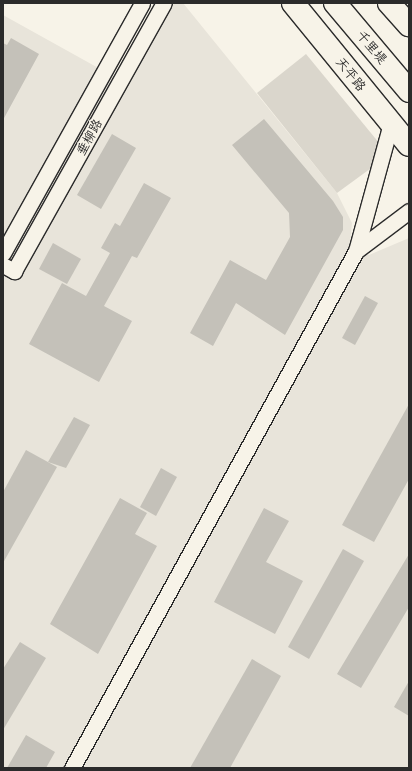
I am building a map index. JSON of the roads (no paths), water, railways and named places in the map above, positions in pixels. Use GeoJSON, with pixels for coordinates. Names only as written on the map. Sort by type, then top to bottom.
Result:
{"type":"FeatureCollection","features":[{"type":"Feature","properties":{"kind":"main road","name":"天平路"},"geometry":{"type":"LineString","coordinates":[[293,3],[409,145]]}},
{"type":"Feature","properties":{"kind":"main road","name":"千里堤"},"geometry":{"type":"LineString","coordinates":[[335,3],[409,91]]}},
{"type":"Feature","properties":{"kind":"main road"},"geometry":{"type":"LineString","coordinates":[[389,3],[409,25]]}},
{"type":"Feature","properties":{"kind":"street","name":"垂柳路"},"geometry":{"type":"LineString","coordinates":[[3,253],[142,3]]}},
{"type":"Feature","properties":{"kind":"street","name":"垂柳路"},"geometry":{"type":"LineString","coordinates":[[8,268],[164,3]]}},
{"type":"Feature","properties":{"kind":"street"},"geometry":{"type":"LineString","coordinates":[[72,768],[356,251],[392,123]]}},
{"type":"Feature","properties":{"kind":"street"},"geometry":{"type":"LineString","coordinates":[[356,251],[409,211]]}}]}
